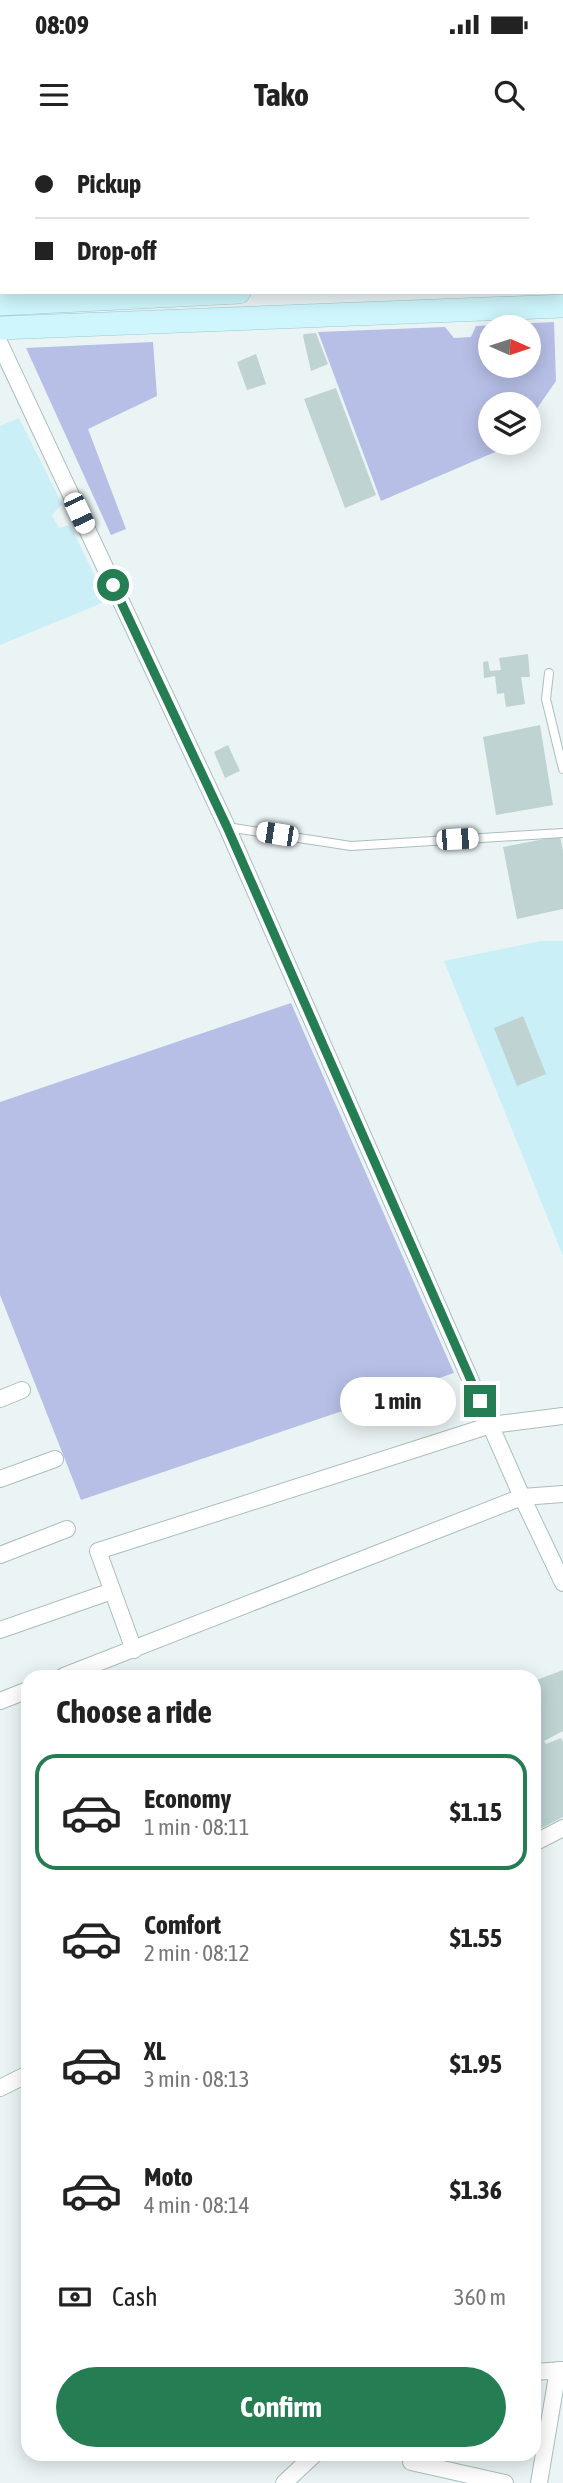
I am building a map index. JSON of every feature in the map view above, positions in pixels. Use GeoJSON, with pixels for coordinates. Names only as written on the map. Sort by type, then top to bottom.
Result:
{"type":"FeatureCollection","features":[{"type":"Feature","properties":{"kind":"street"},"geometry":{"type":"LineString","coordinates":[[0,304],[199,294]]}},
{"type":"Feature","properties":{"kind":"street"},"geometry":{"type":"LineString","coordinates":[[0,328],[563,306]]}},
{"type":"Feature","properties":{"kind":"street"},"geometry":{"type":"LineString","coordinates":[[0,344],[227,827],[522,1497],[563,1583]]}},
{"type":"Feature","properties":{"kind":"street"},"geometry":{"type":"LineString","coordinates":[[0,1399],[22,1390]]}},
{"type":"Feature","properties":{"kind":"street"},"geometry":{"type":"LineString","coordinates":[[134,1650],[98,1551],[491,1426],[563,1416]]}},
{"type":"Feature","properties":{"kind":"street"},"geometry":{"type":"LineString","coordinates":[[0,1479],[55,1459]]}},
{"type":"Feature","properties":{"kind":"street"},"geometry":{"type":"LineString","coordinates":[[80,1670],[522,1497],[563,1494]]}},
{"type":"Feature","properties":{"kind":"street"},"geometry":{"type":"LineString","coordinates":[[0,1555],[67,1529]]}},
{"type":"Feature","properties":{"kind":"street"},"geometry":{"type":"LineString","coordinates":[[0,1630],[111,1591]]}},
{"type":"Feature","properties":{"kind":"street"},"geometry":{"type":"LineString","coordinates":[[0,1701],[21,1693]]}},
{"type":"Feature","properties":{"kind":"street"},"geometry":{"type":"LineString","coordinates":[[541,1839],[563,1828]]}},
{"type":"Feature","properties":{"kind":"street"},"geometry":{"type":"LineString","coordinates":[[0,2088],[21,2078]]}},
{"type":"Feature","properties":{"kind":"street"},"geometry":{"type":"LineString","coordinates":[[539,2483],[555,2439],[560,2370],[541,2371]]}},
{"type":"Feature","properties":{"kind":"street"},"geometry":{"type":"LineString","coordinates":[[284,2483],[308,2461]]}},
{"type":"Feature","properties":{"kind":"street"},"geometry":{"type":"LineString","coordinates":[[411,2462],[505,2483]]}},
{"type":"Feature","properties":{"kind":"lane"},"geometry":{"type":"LineString","coordinates":[[549,673],[546,699],[563,769]]}},
{"type":"Feature","properties":{"kind":"lane"},"geometry":{"type":"LineString","coordinates":[[227,827],[351,846],[563,833]]}},
{"type":"Feature","properties":{"kind":"shaded area"},"geometry":{"type":"Polygon","coordinates":[[[554,322],[556,381],[541,403],[541,392],[478,392],[478,455],[488,455],[381,501],[318,332],[445,327],[454,338],[471,337],[478,326],[478,378],[541,378],[541,323],[554,322]]]}},
{"type":"Feature","properties":{"kind":"shaded area"},"geometry":{"type":"Polygon","coordinates":[[[153,342],[157,396],[88,429],[126,529],[111,535],[26,348],[153,342]]]}},
{"type":"Feature","properties":{"kind":"shaded area"},"geometry":{"type":"Polygon","coordinates":[[[291,1003],[454,1373],[81,1500],[0,1295],[0,1102],[291,1003]]]}},
{"type":"Feature","properties":{"kind":"sand"},"geometry":{"type":"Polygon","coordinates":[[[19,418],[62,504],[52,515],[59,528],[70,525],[107,601],[0,645],[0,426],[19,418]]]}},
{"type":"Feature","properties":{"kind":"sand"},"geometry":{"type":"Polygon","coordinates":[[[540,941],[563,941],[563,1256],[444,961],[540,941]]]}},
{"type":"Feature","properties":{"kind":"building"},"geometry":{"type":"Polygon","coordinates":[[[316,333],[328,364],[311,371],[303,336],[316,333]]]}},
{"type":"Feature","properties":{"kind":"building"},"geometry":{"type":"Polygon","coordinates":[[[256,354],[266,384],[247,390],[237,362],[256,354]]]}},
{"type":"Feature","properties":{"kind":"building"},"geometry":{"type":"Polygon","coordinates":[[[336,388],[376,495],[345,508],[304,399],[336,388]]]}},
{"type":"Feature","properties":{"kind":"building"},"geometry":{"type":"Polygon","coordinates":[[[528,654],[530,677],[521,677],[525,704],[506,707],[504,693],[497,694],[495,676],[484,678],[483,662],[488,661],[490,671],[501,670],[499,658],[528,654]]]}},
{"type":"Feature","properties":{"kind":"building"},"geometry":{"type":"Polygon","coordinates":[[[540,725],[553,805],[496,815],[483,737],[540,725]]]}},
{"type":"Feature","properties":{"kind":"building"},"geometry":{"type":"Polygon","coordinates":[[[228,745],[240,771],[225,778],[214,752],[228,745]]]}},
{"type":"Feature","properties":{"kind":"building"},"geometry":{"type":"Polygon","coordinates":[[[560,836],[563,851],[563,909],[517,919],[503,847],[560,836]]]}},
{"type":"Feature","properties":{"kind":"building"},"geometry":{"type":"Polygon","coordinates":[[[523,1016],[546,1074],[517,1086],[494,1028],[523,1016]]]}},
{"type":"Feature","properties":{"kind":"building"},"geometry":{"type":"Polygon","coordinates":[[[563,1670],[563,1731],[544,1741],[546,1744],[561,1738],[563,1742],[563,1817],[541,1828],[541,1678],[563,1670]]]}},
{"type":"Feature","properties":{"kind":"route"},"geometry":{"type":"LineString","coordinates":[[113,585],[227,827],[480,1401]]}}]}
